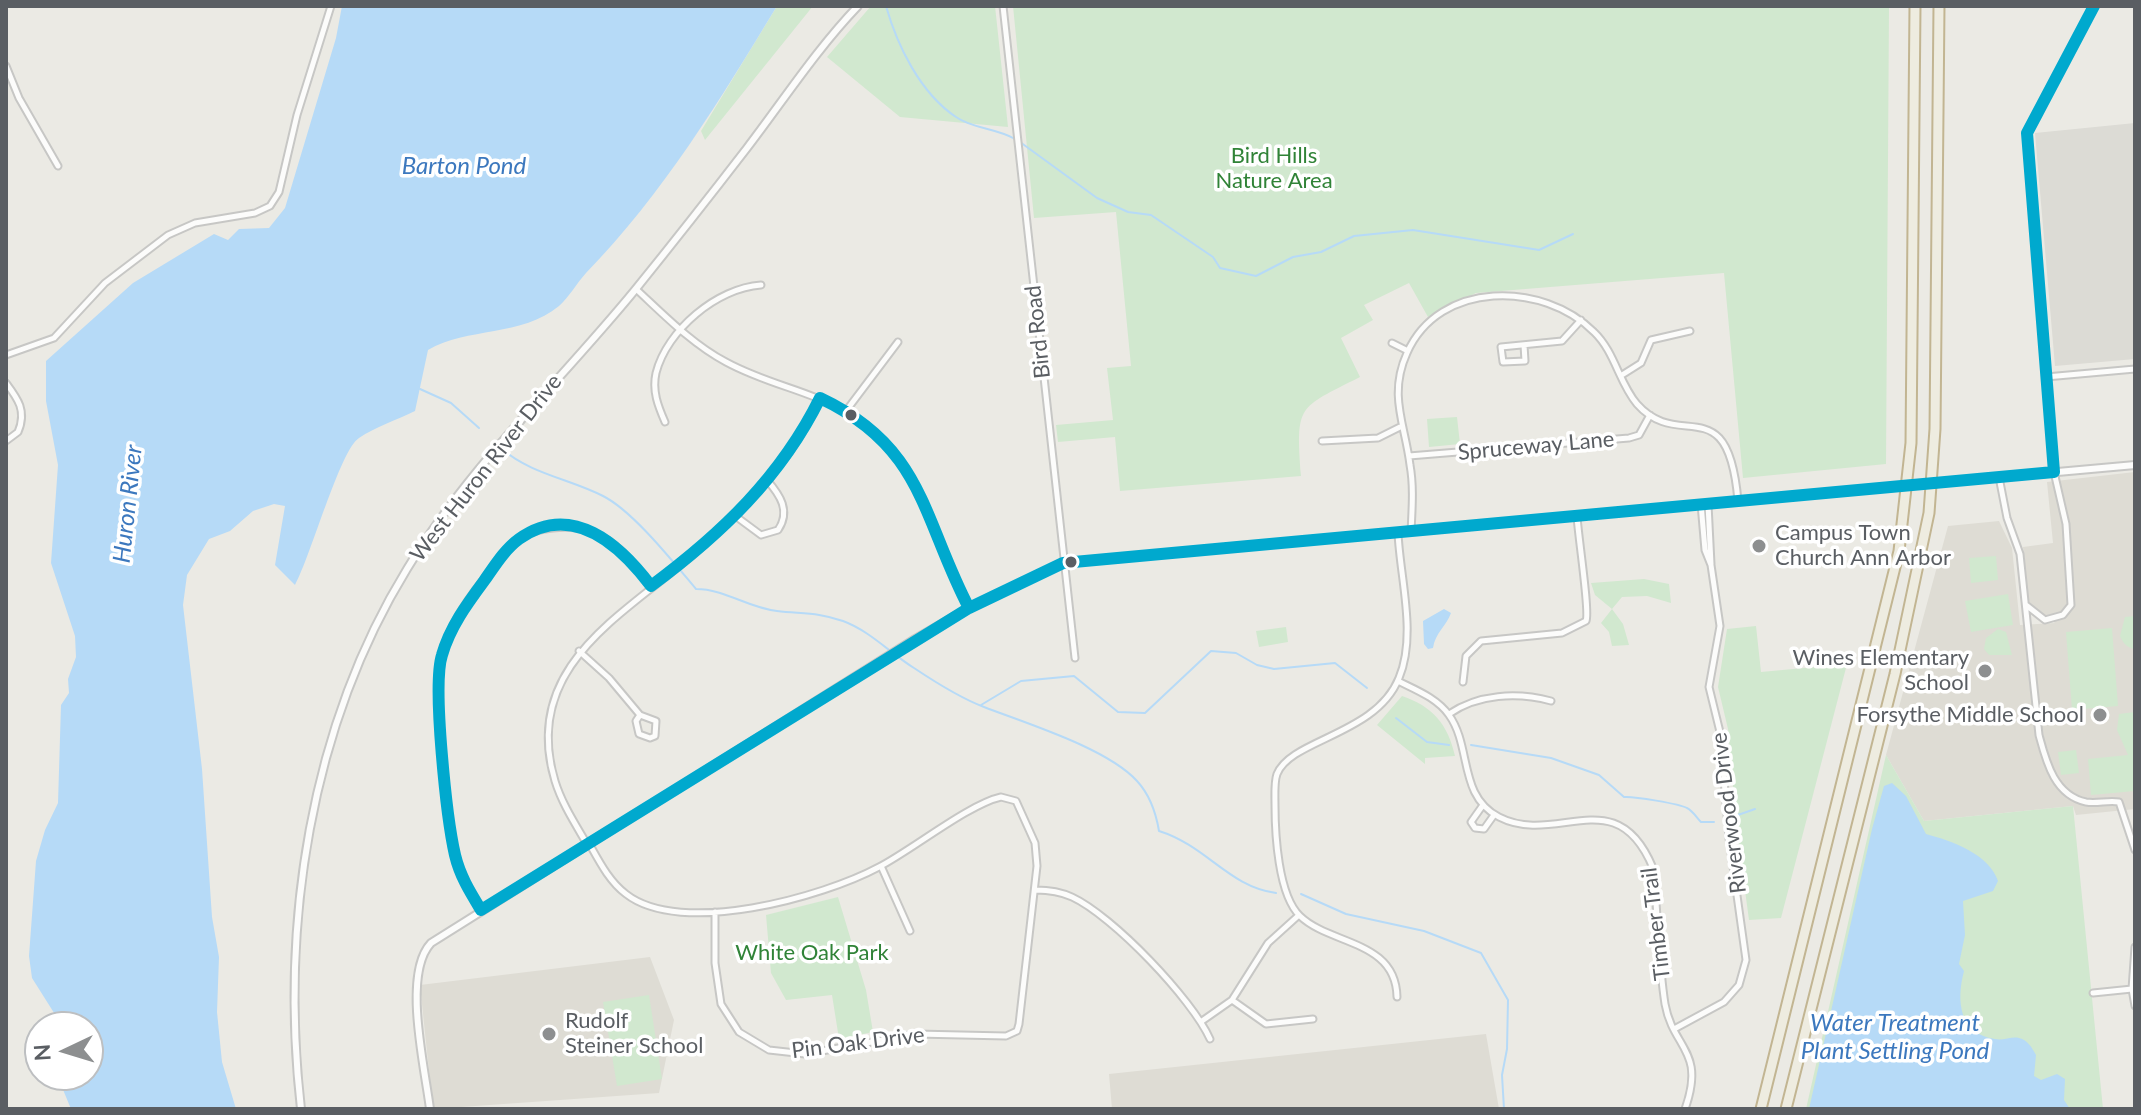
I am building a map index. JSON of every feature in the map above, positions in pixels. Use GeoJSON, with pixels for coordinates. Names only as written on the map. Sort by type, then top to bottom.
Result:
{"type":"FeatureCollection","features":[{"type":"Feature","properties":{"kind":"highway"},"geometry":{"type":"LineString","coordinates":[[1761,1109],[1899,551],[1911,443],[1915,6]]}},
{"type":"Feature","properties":{"kind":"highway"},"geometry":{"type":"LineString","coordinates":[[1788,1109],[1895,674],[1929,513],[1935,429],[1939,6]]}},
{"type":"Feature","properties":{"kind":"street"},"geometry":{"type":"LineString","coordinates":[[6,355],[45,344],[54,338],[105,283],[168,235],[195,223],[255,213],[270,206],[279,192],[297,115],[331,6]]}},
{"type":"Feature","properties":{"kind":"street","name":"West Huron River Drive"},"geometry":{"type":"LineString","coordinates":[[301,1109],[295,1005],[299,917],[316,801],[333,734],[382,615],[429,535],[545,389],[636,289],[858,6]]}},
{"type":"Feature","properties":{"kind":"street","name":"Bird Road"},"geometry":{"type":"LineString","coordinates":[[1003,6],[1075,658]]}},
{"type":"Feature","properties":{"kind":"street"},"geometry":{"type":"LineString","coordinates":[[2025,604],[2035,616],[2045,620],[2063,615],[2071,605],[2066,524],[2054,472],[2027,133],[2094,6]]}},
{"type":"Feature","properties":{"kind":"street"},"geometry":{"type":"LineString","coordinates":[[6,66],[19,98],[58,166]]}},
{"type":"Feature","properties":{"kind":"street"},"geometry":{"type":"LineString","coordinates":[[665,422],[656,400],[656,374],[668,347],[717,297],[745,286],[761,285]]}},
{"type":"Feature","properties":{"kind":"street"},"geometry":{"type":"LineString","coordinates":[[636,289],[726,362],[820,398],[846,411],[873,431],[907,471],[925,500],[945,558],[969,608]]}},
{"type":"Feature","properties":{"kind":"street"},"geometry":{"type":"LineString","coordinates":[[1411,532],[1409,456],[1400,427],[1397,387],[1408,351],[1422,330],[1439,316],[1480,297],[1527,296],[1559,306],[1581,320],[1605,345],[1638,405],[1650,415],[1700,427],[1723,441],[1735,469],[1738,501]]}},
{"type":"Feature","properties":{"kind":"street"},"geometry":{"type":"LineString","coordinates":[[1524,345],[1525,361],[1503,362],[1501,347],[1562,341],[1581,320]]}},
{"type":"Feature","properties":{"kind":"street"},"geometry":{"type":"LineString","coordinates":[[1622,375],[1641,363],[1651,340],[1690,331]]}},
{"type":"Feature","properties":{"kind":"street"},"geometry":{"type":"LineString","coordinates":[[846,411],[898,342]]}},
{"type":"Feature","properties":{"kind":"street"},"geometry":{"type":"LineString","coordinates":[[1392,343],[1408,351]]}},
{"type":"Feature","properties":{"kind":"street"},"geometry":{"type":"LineString","coordinates":[[2046,377],[2135,369]]}},
{"type":"Feature","properties":{"kind":"street"},"geometry":{"type":"LineString","coordinates":[[6,383],[19,400],[22,412],[18,432],[6,441]]}},
{"type":"Feature","properties":{"kind":"street"},"geometry":{"type":"LineString","coordinates":[[820,398],[803,433],[767,480],[682,563],[651,586],[579,651],[557,693],[550,745],[555,781],[589,846],[612,881],[628,895],[653,908],[715,912],[799,898],[881,866],[993,799],[1016,801],[1028,821],[1035,843],[1036,890],[1072,897],[1095,912],[1169,980],[1202,1021],[1210,1039]]}},
{"type":"Feature","properties":{"kind":"street","name":"Spruceway Lane"},"geometry":{"type":"LineString","coordinates":[[1409,456],[1629,438],[1639,435],[1650,415]]}},
{"type":"Feature","properties":{"kind":"street"},"geometry":{"type":"LineString","coordinates":[[1322,441],[1378,438],[1400,427]]}},
{"type":"Feature","properties":{"kind":"street"},"geometry":{"type":"LineString","coordinates":[[430,1109],[417,995],[419,960],[431,943],[893,653],[969,608],[1063,563],[2135,465]]}},
{"type":"Feature","properties":{"kind":"street"},"geometry":{"type":"LineString","coordinates":[[1999,477],[2007,518],[2018,544],[2039,735],[2048,768],[2057,781],[2081,800],[2119,802],[2135,850]]}},
{"type":"Feature","properties":{"kind":"street"},"geometry":{"type":"LineString","coordinates":[[734,515],[761,535],[778,530],[785,510],[778,493],[767,480]]}},
{"type":"Feature","properties":{"kind":"street","name":"Riverwood Drive"},"geometry":{"type":"LineString","coordinates":[[1676,1028],[1724,1002],[1739,985],[1746,960],[1729,838],[1720,732],[1709,687],[1720,626],[1704,504]]}},
{"type":"Feature","properties":{"kind":"street"},"geometry":{"type":"LineString","coordinates":[[1463,682],[1466,656],[1481,641],[1569,631],[1580,627],[1588,617],[1577,516]]}},
{"type":"Feature","properties":{"kind":"street"},"geometry":{"type":"LineString","coordinates":[[481,910],[465,884],[455,854],[438,697],[441,657],[458,617],[504,553],[520,538],[543,529],[572,525],[602,535],[622,550],[651,586]]}},
{"type":"Feature","properties":{"kind":"street"},"geometry":{"type":"LineString","coordinates":[[1397,997],[1396,984],[1387,969],[1368,949],[1322,930],[1299,915],[1282,880],[1275,809],[1277,773],[1309,747],[1369,717],[1398,681],[1406,642],[1398,533]]}},
{"type":"Feature","properties":{"kind":"street"},"geometry":{"type":"LineString","coordinates":[[579,651],[609,678],[640,715],[656,721],[655,736],[650,738],[639,734],[636,721],[640,715]]}},
{"type":"Feature","properties":{"kind":"street"},"geometry":{"type":"LineString","coordinates":[[1398,681],[1434,700],[1449,714],[1474,701],[1517,696],[1551,701]]}},
{"type":"Feature","properties":{"kind":"street","name":"Timber Trail"},"geometry":{"type":"LineString","coordinates":[[1449,714],[1470,785],[1494,815],[1522,824],[1598,818],[1619,824],[1636,836],[1653,868],[1666,1006],[1687,1048],[1692,1072],[1685,1109]]}},
{"type":"Feature","properties":{"kind":"street","name":"Timber Trail"},"geometry":{"type":"LineString","coordinates":[[1483,805],[1471,822],[1475,828],[1484,829],[1494,815]]}},
{"type":"Feature","properties":{"kind":"street"},"geometry":{"type":"LineString","coordinates":[[881,866],[910,931]]}},
{"type":"Feature","properties":{"kind":"street","name":"Pin Oak Drive"},"geometry":{"type":"LineString","coordinates":[[715,912],[715,974],[721,1004],[739,1032],[769,1050],[805,1054],[916,1034],[1013,1034],[1019,1024],[1036,890]]}},
{"type":"Feature","properties":{"kind":"street"},"geometry":{"type":"LineString","coordinates":[[1202,1021],[1232,1000],[1268,943],[1299,915]]}},
{"type":"Feature","properties":{"kind":"street"},"geometry":{"type":"LineString","coordinates":[[2135,947],[2132,989],[2135,1006]]}},
{"type":"Feature","properties":{"kind":"street"},"geometry":{"type":"LineString","coordinates":[[2093,993],[2132,989]]}},
{"type":"Feature","properties":{"kind":"street"},"geometry":{"type":"LineString","coordinates":[[1232,1000],[1266,1024],[1313,1019]]}},
{"type":"Feature","properties":{"kind":"shaded area"},"geometry":{"type":"Polygon","coordinates":[[[2135,123],[2135,359],[2055,366],[2035,133],[2135,123]]]}},
{"type":"Feature","properties":{"kind":"shaded area"},"geometry":{"type":"Polygon","coordinates":[[[2135,472],[2135,809],[2076,815],[2073,806],[1924,821],[1886,755],[1948,526],[1999,521],[2012,548],[2020,625],[2055,623],[2031,608],[2028,601],[2023,547],[2053,543],[2047,482],[2135,472]]]}},
{"type":"Feature","properties":{"kind":"shaded area","name":"Rudolf Steiner School"},"geometry":{"type":"Polygon","coordinates":[[[650,957],[674,1020],[659,1093],[433,1109],[420,985],[650,957]]]}},
{"type":"Feature","properties":{"kind":"shaded area"},"geometry":{"type":"Polygon","coordinates":[[[1486,1034],[1499,1109],[1112,1109],[1109,1074],[1486,1034]]]}},
{"type":"Feature","properties":{"kind":"green space"},"geometry":{"type":"Polygon","coordinates":[[[777,6],[813,6],[705,140],[701,131],[777,6]]]}},
{"type":"Feature","properties":{"kind":"green space"},"geometry":{"type":"Polygon","coordinates":[[[871,6],[995,6],[1008,127],[900,117],[827,57],[871,6]]]}},
{"type":"Feature","properties":{"kind":"green space","name":"Bird Hills Nature Area"},"geometry":{"type":"Polygon","coordinates":[[[1013,6],[1889,6],[1886,464],[1743,478],[1724,273],[1476,293],[1428,317],[1409,283],[1364,305],[1373,320],[1341,338],[1360,377],[1312,403],[1305,412],[1299,435],[1301,476],[1120,491],[1115,437],[1058,442],[1056,425],[1113,420],[1107,368],[1131,366],[1116,212],[1034,218],[1013,6]]]}},
{"type":"Feature","properties":{"kind":"green space"},"geometry":{"type":"Polygon","coordinates":[[[1457,417],[1460,444],[1429,447],[1427,419],[1457,417]]]}},
{"type":"Feature","properties":{"kind":"green space"},"geometry":{"type":"Polygon","coordinates":[[[1996,556],[1998,580],[1971,583],[1969,558],[1996,556]]]}},
{"type":"Feature","properties":{"kind":"green space"},"geometry":{"type":"Polygon","coordinates":[[[1644,579],[1669,584],[1671,603],[1647,596],[1622,597],[1612,609],[1595,595],[1591,583],[1644,579]]]}},
{"type":"Feature","properties":{"kind":"green space"},"geometry":{"type":"Polygon","coordinates":[[[2008,594],[2013,625],[1971,632],[1965,601],[2008,594]]]}},
{"type":"Feature","properties":{"kind":"green space"},"geometry":{"type":"Polygon","coordinates":[[[1612,609],[1623,624],[1629,645],[1612,646],[1609,632],[1601,623],[1612,609]]]}},
{"type":"Feature","properties":{"kind":"green space"},"geometry":{"type":"Polygon","coordinates":[[[2135,616],[2135,649],[2126,645],[2120,636],[2125,617],[2135,616]]]}},
{"type":"Feature","properties":{"kind":"green space"},"geometry":{"type":"Polygon","coordinates":[[[1756,626],[1761,672],[1847,664],[1781,918],[1749,920],[1728,729],[1718,687],[1727,629],[1756,626]]]}},
{"type":"Feature","properties":{"kind":"green space"},"geometry":{"type":"Polygon","coordinates":[[[1286,627],[1288,642],[1259,647],[1256,631],[1286,627]]]}},
{"type":"Feature","properties":{"kind":"green space"},"geometry":{"type":"Polygon","coordinates":[[[2112,628],[2118,706],[2072,710],[2066,632],[2112,628]]]}},
{"type":"Feature","properties":{"kind":"green space"},"geometry":{"type":"Polygon","coordinates":[[[1998,629],[2006,632],[2012,655],[1989,655],[1984,649],[1986,638],[1998,629]]]}},
{"type":"Feature","properties":{"kind":"green space"},"geometry":{"type":"Polygon","coordinates":[[[1402,696],[1422,705],[1437,718],[1448,735],[1455,756],[1425,758],[1425,764],[1377,725],[1402,696]]]}},
{"type":"Feature","properties":{"kind":"green space"},"geometry":{"type":"Polygon","coordinates":[[[2135,712],[2135,791],[2091,795],[2088,759],[2128,755],[2117,730],[2119,714],[2135,712]]]}},
{"type":"Feature","properties":{"kind":"green space"},"geometry":{"type":"Polygon","coordinates":[[[2076,750],[2079,773],[2061,775],[2058,752],[2076,750]]]}},
{"type":"Feature","properties":{"kind":"green space"},"geometry":{"type":"Polygon","coordinates":[[[1886,755],[1924,821],[2073,806],[2103,1109],[1806,1109],[1886,755]]]}},
{"type":"Feature","properties":{"kind":"green space","name":"White Oak Park"},"geometry":{"type":"Polygon","coordinates":[[[838,897],[866,990],[873,1032],[839,1039],[832,995],[786,1000],[771,973],[766,915],[838,897]]]}},
{"type":"Feature","properties":{"kind":"green space"},"geometry":{"type":"Polygon","coordinates":[[[649,995],[662,1079],[617,1086],[603,1002],[649,995]]]}},
{"type":"Feature","properties":{"kind":"water","name":"Barton Pond"},"geometry":{"type":"Polygon","coordinates":[[[342,6],[777,6],[712,111],[665,179],[559,306],[528,323],[460,338],[428,350],[415,411],[365,434],[351,447],[295,585],[275,565],[285,506],[274,504],[253,511],[230,531],[209,539],[187,575],[183,605],[202,769],[212,917],[219,957],[217,1012],[222,1062],[236,1109],[71,1109],[64,1091],[104,1091],[104,1011],[53,1011],[32,978],[29,956],[36,861],[45,830],[58,803],[61,705],[69,693],[68,679],[76,657],[75,636],[51,563],[58,465],[46,401],[46,361],[133,283],[214,234],[228,240],[239,229],[269,228],[285,208],[336,38],[342,6]]]}},
{"type":"Feature","properties":{"kind":"water"},"geometry":{"type":"Polygon","coordinates":[[[1444,609],[1451,613],[1433,648],[1428,649],[1424,644],[1423,621],[1444,609]]]}},
{"type":"Feature","properties":{"kind":"water","name":"Water Treatment Plant Settling Pond"},"geometry":{"type":"Polygon","coordinates":[[[1892,783],[1906,796],[1926,834],[1978,856],[1987,863],[1998,881],[1993,891],[1963,901],[1965,935],[1959,964],[1964,971],[1960,994],[1967,1023],[1983,1036],[2016,1038],[2027,1042],[2036,1055],[2034,1076],[2041,1080],[2057,1074],[2065,1079],[2064,1100],[2070,1109],[1809,1109],[1872,829],[1884,786],[1892,783]]]}},
{"type":"Feature","properties":{"kind":"waterway"},"geometry":{"type":"LineString","coordinates":[[886,6],[903,52],[931,95],[963,121],[1015,139]]}},
{"type":"Feature","properties":{"kind":"waterway"},"geometry":{"type":"LineString","coordinates":[[1020,142],[1097,198],[1128,212],[1151,215],[1213,257],[1220,268],[1256,276],[1293,257],[1321,252],[1354,236],[1413,230],[1539,250],[1573,234]]}},
{"type":"Feature","properties":{"kind":"waterway"},"geometry":{"type":"LineString","coordinates":[[420,389],[451,403],[479,428]]}},
{"type":"Feature","properties":{"kind":"waterway"},"geometry":{"type":"LineString","coordinates":[[502,449],[525,464],[615,503],[652,538],[696,589],[717,592],[766,609],[843,621],[862,630],[930,679],[957,694],[1106,758],[1142,786],[1152,804],[1159,831],[1191,846],[1245,883],[1276,893]]}},
{"type":"Feature","properties":{"kind":"waterway"},"geometry":{"type":"LineString","coordinates":[[981,705],[1021,681],[1074,676],[1118,712],[1145,713],[1211,651],[1236,653],[1257,665],[1274,669],[1335,663],[1367,688]]}},
{"type":"Feature","properties":{"kind":"waterway"},"geometry":{"type":"LineString","coordinates":[[1396,718],[1427,742],[1449,745]]}},
{"type":"Feature","properties":{"kind":"waterway"},"geometry":{"type":"LineString","coordinates":[[1471,745],[1551,758],[1599,775],[1624,797],[1683,806],[1701,822],[1714,822]]}},
{"type":"Feature","properties":{"kind":"waterway"},"geometry":{"type":"LineString","coordinates":[[1735,816],[1755,809]]}},
{"type":"Feature","properties":{"kind":"waterway"},"geometry":{"type":"LineString","coordinates":[[1301,894],[1346,914],[1424,931],[1481,953],[1508,1000],[1507,1049],[1502,1075],[1504,1109]]}},
{"type":"Feature","properties":{"kind":"transit line"},"geometry":{"type":"LineString","coordinates":[[969,608],[1063,563],[2054,472],[2027,133],[2094,6]]}},
{"type":"Feature","properties":{"kind":"transit line"},"geometry":{"type":"LineString","coordinates":[[820,398],[854,417],[881,439],[900,462],[929,515],[969,608],[481,910],[455,855],[440,723],[439,671],[442,655],[465,607],[514,543],[539,528],[558,525],[576,526],[610,543],[651,586],[701,546],[747,502],[787,453],[820,398]]}},
{"type":"Feature","properties":{"kind":"place","name":"Campus Town Church Ann Arbor"},"geometry":{"type":"Point","coordinates":[1759,546]}},
{"type":"Feature","properties":{"kind":"place","name":"Wines Elementary School"},"geometry":{"type":"Point","coordinates":[1985,671]}},
{"type":"Feature","properties":{"kind":"place","name":"Forsythe Middle School"},"geometry":{"type":"Point","coordinates":[2100,715]}},
{"type":"Feature","properties":{"kind":"place","name":"Rudolf Steiner School"},"geometry":{"type":"Point","coordinates":[549,1034]}},
{"type":"Feature","properties":{"kind":"water label","name":"Huron River"},"geometry":{"type":"Point","coordinates":[128,504]}}]}
